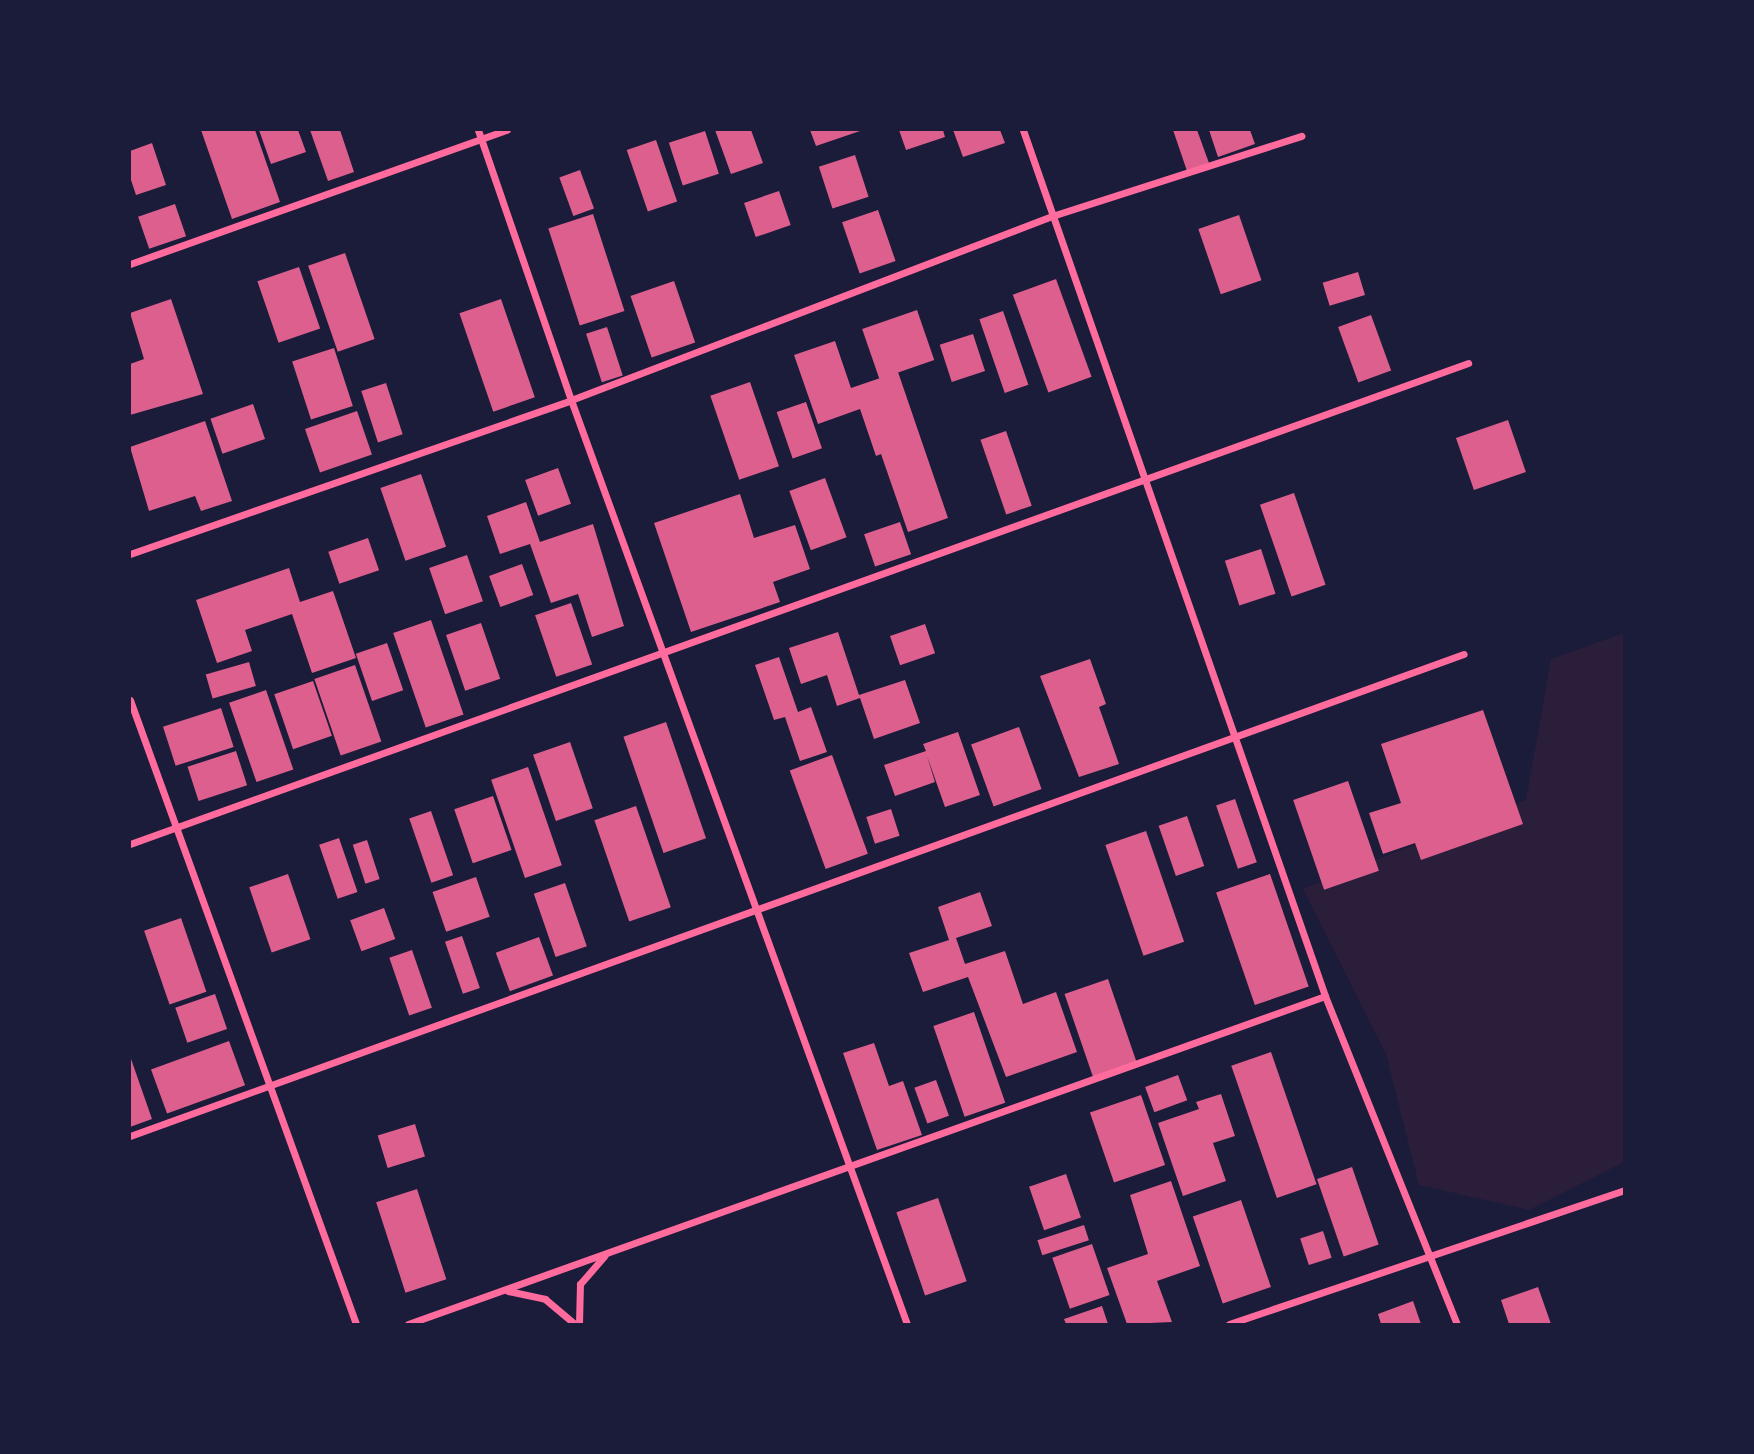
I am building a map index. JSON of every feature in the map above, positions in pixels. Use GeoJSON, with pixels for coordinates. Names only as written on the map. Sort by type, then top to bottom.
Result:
{"type":"FeatureCollection","features":[{"type":"Feature","properties":{"kind":"street"},"geometry":{"type":"LineString","coordinates":[[478,130],[571,400],[665,651],[906,1325]]}},
{"type":"Feature","properties":{"kind":"street"},"geometry":{"type":"LineString","coordinates":[[130,264],[507,130]]}},
{"type":"Feature","properties":{"kind":"street"},"geometry":{"type":"LineString","coordinates":[[1023,130],[1142,479],[1325,996],[1458,1325]]}},
{"type":"Feature","properties":{"kind":"street"},"geometry":{"type":"LineString","coordinates":[[130,554],[571,400],[1052,216],[1301,136]]}},
{"type":"Feature","properties":{"kind":"street"},"geometry":{"type":"LineString","coordinates":[[130,844],[1468,363]]}},
{"type":"Feature","properties":{"kind":"street"},"geometry":{"type":"LineString","coordinates":[[130,1136],[1464,654]]}},
{"type":"Feature","properties":{"kind":"street"},"geometry":{"type":"LineString","coordinates":[[130,700],[356,1325]]}},
{"type":"Feature","properties":{"kind":"street"},"geometry":{"type":"LineString","coordinates":[[408,1325],[1325,996]]}},
{"type":"Feature","properties":{"kind":"street"},"geometry":{"type":"LineString","coordinates":[[1228,1325],[1430,1254],[1625,1190]]}},
{"type":"Feature","properties":{"kind":"street"},"geometry":{"type":"LineString","coordinates":[[577,1325],[580,1284],[595,1262],[617,1248]]}},
{"type":"Feature","properties":{"kind":"street"},"geometry":{"type":"LineString","coordinates":[[501,1291],[545,1299],[577,1325]]}},
{"type":"Feature","properties":{"kind":"shaded area"},"geometry":{"type":"Polygon","coordinates":[[[1624,633],[1624,1162],[1529,1210],[1419,1185],[1386,1054],[1303,889],[1526,800],[1551,659],[1624,633]]]}},
{"type":"Feature","properties":{"kind":"building"},"geometry":{"type":"Polygon","coordinates":[[[201,130],[255,130],[280,202],[232,219],[201,130]]]}},
{"type":"Feature","properties":{"kind":"building"},"geometry":{"type":"Polygon","coordinates":[[[259,130],[298,130],[306,152],[271,164],[259,130]]]}},
{"type":"Feature","properties":{"kind":"building"},"geometry":{"type":"Polygon","coordinates":[[[310,130],[340,130],[354,172],[328,181],[310,130]]]}},
{"type":"Feature","properties":{"kind":"building"},"geometry":{"type":"Polygon","coordinates":[[[715,130],[751,130],[763,163],[731,174],[715,130]]]}},
{"type":"Feature","properties":{"kind":"building"},"geometry":{"type":"Polygon","coordinates":[[[810,130],[863,130],[816,146],[810,130]]]}},
{"type":"Feature","properties":{"kind":"building"},"geometry":{"type":"Polygon","coordinates":[[[899,130],[943,130],[945,137],[906,150],[899,130]]]}},
{"type":"Feature","properties":{"kind":"building"},"geometry":{"type":"Polygon","coordinates":[[[953,130],[1000,130],[1005,143],[963,157],[953,130]]]}},
{"type":"Feature","properties":{"kind":"building"},"geometry":{"type":"Polygon","coordinates":[[[1173,130],[1197,130],[1209,163],[1187,171],[1173,130]]]}},
{"type":"Feature","properties":{"kind":"building"},"geometry":{"type":"Polygon","coordinates":[[[1209,130],[1250,130],[1255,144],[1218,157],[1209,130]]]}},
{"type":"Feature","properties":{"kind":"building"},"geometry":{"type":"Polygon","coordinates":[[[705,131],[719,174],[683,186],[669,143],[705,131]]]}},
{"type":"Feature","properties":{"kind":"building"},"geometry":{"type":"Polygon","coordinates":[[[656,140],[677,201],[648,212],[627,150],[656,140]]]}},
{"type":"Feature","properties":{"kind":"building"},"geometry":{"type":"Polygon","coordinates":[[[152,143],[166,185],[136,195],[130,177],[130,151],[152,143]]]}},
{"type":"Feature","properties":{"kind":"building"},"geometry":{"type":"Polygon","coordinates":[[[855,155],[869,197],[832,209],[819,167],[855,155]]]}},
{"type":"Feature","properties":{"kind":"building"},"geometry":{"type":"Polygon","coordinates":[[[580,170],[594,209],[573,216],[559,178],[580,170]]]}},
{"type":"Feature","properties":{"kind":"building"},"geometry":{"type":"Polygon","coordinates":[[[779,191],[791,225],[756,237],[744,203],[779,191]]]}},
{"type":"Feature","properties":{"kind":"building"},"geometry":{"type":"Polygon","coordinates":[[[175,204],[186,236],[149,249],[138,217],[175,204]]]}},
{"type":"Feature","properties":{"kind":"building"},"geometry":{"type":"Polygon","coordinates":[[[878,210],[896,261],[860,273],[842,222],[878,210]]]}},
{"type":"Feature","properties":{"kind":"building"},"geometry":{"type":"Polygon","coordinates":[[[593,214],[625,311],[580,326],[548,229],[593,214]]]}},
{"type":"Feature","properties":{"kind":"building"},"geometry":{"type":"Polygon","coordinates":[[[1239,215],[1261,280],[1221,294],[1198,229],[1239,215]]]}},
{"type":"Feature","properties":{"kind":"building"},"geometry":{"type":"Polygon","coordinates":[[[345,253],[375,339],[338,352],[308,266],[345,253]]]}},
{"type":"Feature","properties":{"kind":"building"},"geometry":{"type":"Polygon","coordinates":[[[299,267],[320,328],[279,343],[257,281],[299,267]]]}},
{"type":"Feature","properties":{"kind":"building"},"geometry":{"type":"Polygon","coordinates":[[[1358,272],[1365,295],[1330,306],[1323,283],[1358,272]]]}},
{"type":"Feature","properties":{"kind":"building"},"geometry":{"type":"Polygon","coordinates":[[[1056,279],[1092,377],[1048,392],[1013,295],[1056,279]]]}},
{"type":"Feature","properties":{"kind":"building"},"geometry":{"type":"Polygon","coordinates":[[[674,281],[695,342],[652,357],[631,296],[674,281]]]}},
{"type":"Feature","properties":{"kind":"building"},"geometry":{"type":"Polygon","coordinates":[[[171,299],[203,394],[130,415],[130,364],[144,359],[130,313],[171,299]]]}},
{"type":"Feature","properties":{"kind":"building"},"geometry":{"type":"Polygon","coordinates":[[[501,299],[535,397],[493,412],[459,313],[501,299]]]}},
{"type":"Feature","properties":{"kind":"building"},"geometry":{"type":"Polygon","coordinates":[[[917,310],[934,360],[879,379],[862,329],[917,310]]]}},
{"type":"Feature","properties":{"kind":"building"},"geometry":{"type":"Polygon","coordinates":[[[1003,311],[1028,385],[1005,393],[979,319],[1003,311]]]}},
{"type":"Feature","properties":{"kind":"building"},"geometry":{"type":"Polygon","coordinates":[[[1371,315],[1391,370],[1358,382],[1338,327],[1371,315]]]}},
{"type":"Feature","properties":{"kind":"building"},"geometry":{"type":"Polygon","coordinates":[[[607,327],[623,376],[602,382],[586,334],[607,327]]]}},
{"type":"Feature","properties":{"kind":"building"},"geometry":{"type":"Polygon","coordinates":[[[973,334],[985,371],[952,382],[940,345],[973,334]]]}},
{"type":"Feature","properties":{"kind":"building"},"geometry":{"type":"Polygon","coordinates":[[[835,341],[851,388],[898,372],[948,518],[908,532],[881,454],[876,456],[860,409],[818,424],[794,355],[835,341]]]}},
{"type":"Feature","properties":{"kind":"building"},"geometry":{"type":"Polygon","coordinates":[[[334,348],[353,406],[311,420],[292,362],[334,348]]]}},
{"type":"Feature","properties":{"kind":"building"},"geometry":{"type":"Polygon","coordinates":[[[750,382],[779,466],[739,480],[710,396],[750,382]]]}},
{"type":"Feature","properties":{"kind":"building"},"geometry":{"type":"Polygon","coordinates":[[[386,383],[403,434],[378,442],[361,391],[386,383]]]}},
{"type":"Feature","properties":{"kind":"building"},"geometry":{"type":"Polygon","coordinates":[[[806,402],[822,448],[793,458],[777,412],[806,402]]]}},
{"type":"Feature","properties":{"kind":"building"},"geometry":{"type":"Polygon","coordinates":[[[253,404],[265,439],[222,454],[210,419],[253,404]]]}},
{"type":"Feature","properties":{"kind":"building"},"geometry":{"type":"Polygon","coordinates":[[[357,411],[372,454],[320,472],[305,429],[357,411]]]}},
{"type":"Feature","properties":{"kind":"building"},"geometry":{"type":"Polygon","coordinates":[[[1508,420],[1526,472],[1474,490],[1456,438],[1508,420]]]}},
{"type":"Feature","properties":{"kind":"building"},"geometry":{"type":"Polygon","coordinates":[[[205,421],[232,501],[201,511],[195,496],[149,511],[130,447],[205,421]]]}},
{"type":"Feature","properties":{"kind":"building"},"geometry":{"type":"Polygon","coordinates":[[[1006,431],[1032,506],[1006,514],[980,440],[1006,431]]]}},
{"type":"Feature","properties":{"kind":"building"},"geometry":{"type":"Polygon","coordinates":[[[558,468],[571,504],[538,516],[525,480],[558,468]]]}},
{"type":"Feature","properties":{"kind":"building"},"geometry":{"type":"Polygon","coordinates":[[[421,474],[446,547],[405,561],[380,488],[421,474]]]}},
{"type":"Feature","properties":{"kind":"building"},"geometry":{"type":"Polygon","coordinates":[[[825,478],[847,537],[811,550],[789,491],[825,478]]]}},
{"type":"Feature","properties":{"kind":"building"},"geometry":{"type":"Polygon","coordinates":[[[1294,493],[1326,585],[1292,596],[1260,505],[1294,493]]]}},
{"type":"Feature","properties":{"kind":"building"},"geometry":{"type":"Polygon","coordinates":[[[740,494],[754,538],[795,525],[810,569],[773,582],[780,602],[691,632],[654,523],[740,494]]]}},
{"type":"Feature","properties":{"kind":"building"},"geometry":{"type":"Polygon","coordinates":[[[526,502],[540,542],[593,524],[624,626],[592,637],[578,594],[551,603],[530,544],[500,554],[487,516],[526,502]]]}},
{"type":"Feature","properties":{"kind":"building"},"geometry":{"type":"Polygon","coordinates":[[[900,522],[911,554],[875,567],[864,534],[900,522]]]}},
{"type":"Feature","properties":{"kind":"building"},"geometry":{"type":"Polygon","coordinates":[[[368,538],[379,570],[339,584],[328,552],[368,538]]]}},
{"type":"Feature","properties":{"kind":"building"},"geometry":{"type":"Polygon","coordinates":[[[1261,549],[1276,594],[1239,605],[1225,561],[1261,549]]]}},
{"type":"Feature","properties":{"kind":"building"},"geometry":{"type":"Polygon","coordinates":[[[467,555],[483,601],[445,614],[429,568],[467,555]]]}},
{"type":"Feature","properties":{"kind":"building"},"geometry":{"type":"Polygon","coordinates":[[[522,564],[533,595],[500,607],[489,576],[522,564]]]}},
{"type":"Feature","properties":{"kind":"building"},"geometry":{"type":"Polygon","coordinates":[[[289,568],[300,602],[333,591],[356,658],[312,673],[292,614],[245,630],[252,651],[217,663],[196,600],[289,568]]]}},
{"type":"Feature","properties":{"kind":"building"},"geometry":{"type":"Polygon","coordinates":[[[571,603],[592,664],[556,677],[535,615],[571,603]]]}},
{"type":"Feature","properties":{"kind":"building"},"geometry":{"type":"Polygon","coordinates":[[[431,620],[464,715],[426,728],[393,633],[431,620]]]}},
{"type":"Feature","properties":{"kind":"building"},"geometry":{"type":"Polygon","coordinates":[[[481,623],[500,679],[465,691],[446,635],[481,623]]]}},
{"type":"Feature","properties":{"kind":"building"},"geometry":{"type":"Polygon","coordinates":[[[925,624],[935,653],[900,665],[890,636],[925,624]]]}},
{"type":"Feature","properties":{"kind":"building"},"geometry":{"type":"Polygon","coordinates":[[[838,632],[859,695],[905,680],[920,723],[874,739],[860,698],[837,706],[827,675],[801,684],[789,648],[838,632]]]}},
{"type":"Feature","properties":{"kind":"building"},"geometry":{"type":"Polygon","coordinates":[[[387,643],[403,690],[372,701],[356,654],[387,643]]]}},
{"type":"Feature","properties":{"kind":"building"},"geometry":{"type":"Polygon","coordinates":[[[779,657],[798,712],[811,707],[827,752],[800,761],[785,717],[774,720],[755,665],[779,657]]]}},
{"type":"Feature","properties":{"kind":"building"},"geometry":{"type":"Polygon","coordinates":[[[1090,659],[1106,704],[1099,707],[1119,764],[1079,777],[1040,676],[1090,659]]]}},
{"type":"Feature","properties":{"kind":"building"},"geometry":{"type":"Polygon","coordinates":[[[249,662],[256,686],[213,698],[206,674],[249,662]]]}},
{"type":"Feature","properties":{"kind":"building"},"geometry":{"type":"Polygon","coordinates":[[[355,665],[381,742],[341,756],[314,679],[355,665]]]}},
{"type":"Feature","properties":{"kind":"building"},"geometry":{"type":"Polygon","coordinates":[[[313,681],[332,736],[293,749],[274,694],[313,681]]]}},
{"type":"Feature","properties":{"kind":"building"},"geometry":{"type":"Polygon","coordinates":[[[266,690],[293,769],[256,782],[229,703],[266,690]]]}},
{"type":"Feature","properties":{"kind":"building"},"geometry":{"type":"Polygon","coordinates":[[[221,708],[234,747],[176,766],[163,727],[221,708]]]}},
{"type":"Feature","properties":{"kind":"building"},"geometry":{"type":"Polygon","coordinates":[[[1483,710],[1523,824],[1421,860],[1415,843],[1383,854],[1369,813],[1401,803],[1381,744],[1483,710]]]}},
{"type":"Feature","properties":{"kind":"building"},"geometry":{"type":"Polygon","coordinates":[[[666,722],[706,838],[663,853],[623,737],[666,722]]]}},
{"type":"Feature","properties":{"kind":"building"},"geometry":{"type":"Polygon","coordinates":[[[1019,727],[1042,789],[994,806],[971,744],[1019,727]]]}},
{"type":"Feature","properties":{"kind":"building"},"geometry":{"type":"Polygon","coordinates":[[[958,732],[980,795],[945,807],[927,756],[935,782],[895,796],[884,765],[926,751],[923,744],[958,732]]]}},
{"type":"Feature","properties":{"kind":"building"},"geometry":{"type":"Polygon","coordinates":[[[570,742],[593,808],[556,821],[533,755],[570,742]]]}},
{"type":"Feature","properties":{"kind":"building"},"geometry":{"type":"Polygon","coordinates":[[[236,751],[247,785],[199,801],[187,767],[236,751]]]}},
{"type":"Feature","properties":{"kind":"building"},"geometry":{"type":"Polygon","coordinates":[[[832,755],[868,854],[826,869],[790,770],[832,755]]]}},
{"type":"Feature","properties":{"kind":"building"},"geometry":{"type":"Polygon","coordinates":[[[528,767],[562,865],[525,878],[491,780],[528,767]]]}},
{"type":"Feature","properties":{"kind":"building"},"geometry":{"type":"Polygon","coordinates":[[[1348,781],[1379,871],[1324,890],[1293,800],[1348,781]]]}},
{"type":"Feature","properties":{"kind":"building"},"geometry":{"type":"Polygon","coordinates":[[[493,796],[512,850],[473,863],[454,809],[493,796]]]}},
{"type":"Feature","properties":{"kind":"building"},"geometry":{"type":"Polygon","coordinates":[[[1235,799],[1257,862],[1238,869],[1216,806],[1235,799]]]}},
{"type":"Feature","properties":{"kind":"building"},"geometry":{"type":"Polygon","coordinates":[[[636,806],[671,907],[629,921],[594,820],[636,806]]]}},
{"type":"Feature","properties":{"kind":"building"},"geometry":{"type":"Polygon","coordinates":[[[891,809],[900,836],[875,844],[866,817],[891,809]]]}},
{"type":"Feature","properties":{"kind":"building"},"geometry":{"type":"Polygon","coordinates":[[[431,811],[453,875],[431,883],[409,818],[431,811]]]}},
{"type":"Feature","properties":{"kind":"building"},"geometry":{"type":"Polygon","coordinates":[[[1187,816],[1204,866],[1176,876],[1159,826],[1187,816]]]}},
{"type":"Feature","properties":{"kind":"building"},"geometry":{"type":"Polygon","coordinates":[[[1146,831],[1184,942],[1143,956],[1105,845],[1146,831]]]}},
{"type":"Feature","properties":{"kind":"building"},"geometry":{"type":"Polygon","coordinates":[[[339,838],[358,892],[338,899],[319,845],[339,838]]]}},
{"type":"Feature","properties":{"kind":"building"},"geometry":{"type":"Polygon","coordinates":[[[367,840],[380,879],[365,884],[353,845],[367,840]]]}},
{"type":"Feature","properties":{"kind":"building"},"geometry":{"type":"Polygon","coordinates":[[[288,874],[310,939],[272,953],[249,887],[288,874]]]}},
{"type":"Feature","properties":{"kind":"building"},"geometry":{"type":"Polygon","coordinates":[[[1270,874],[1309,987],[1255,1005],[1216,893],[1270,874]]]}},
{"type":"Feature","properties":{"kind":"building"},"geometry":{"type":"Polygon","coordinates":[[[476,877],[490,917],[446,932],[433,892],[476,877]]]}},
{"type":"Feature","properties":{"kind":"building"},"geometry":{"type":"Polygon","coordinates":[[[565,883],[587,946],[556,957],[534,894],[565,883]]]}},
{"type":"Feature","properties":{"kind":"building"},"geometry":{"type":"Polygon","coordinates":[[[980,892],[992,926],[956,938],[965,964],[1005,951],[1023,1004],[1056,992],[1077,1052],[1006,1077],[968,977],[923,992],[909,953],[949,940],[938,907],[980,892]]]}},
{"type":"Feature","properties":{"kind":"building"},"geometry":{"type":"Polygon","coordinates":[[[384,908],[395,939],[361,951],[350,920],[384,908]]]}},
{"type":"Feature","properties":{"kind":"building"},"geometry":{"type":"Polygon","coordinates":[[[181,918],[206,992],[170,1004],[144,931],[181,918]]]}},
{"type":"Feature","properties":{"kind":"building"},"geometry":{"type":"Polygon","coordinates":[[[462,936],[480,988],[463,994],[445,942],[462,936]]]}},
{"type":"Feature","properties":{"kind":"building"},"geometry":{"type":"Polygon","coordinates":[[[539,937],[553,976],[510,991],[496,953],[539,937]]]}},
{"type":"Feature","properties":{"kind":"building"},"geometry":{"type":"Polygon","coordinates":[[[412,950],[432,1008],[409,1015],[389,958],[412,950]]]}},
{"type":"Feature","properties":{"kind":"building"},"geometry":{"type":"Polygon","coordinates":[[[1108,979],[1137,1063],[1093,1078],[1065,994],[1108,979]]]}},
{"type":"Feature","properties":{"kind":"building"},"geometry":{"type":"Polygon","coordinates":[[[215,994],[227,1029],[187,1043],[175,1008],[215,994]]]}},
{"type":"Feature","properties":{"kind":"building"},"geometry":{"type":"Polygon","coordinates":[[[974,1012],[1005,1103],[965,1117],[933,1026],[974,1012]]]}},
{"type":"Feature","properties":{"kind":"building"},"geometry":{"type":"Polygon","coordinates":[[[229,1041],[245,1085],[167,1114],[151,1069],[229,1041]]]}},
{"type":"Feature","properties":{"kind":"building"},"geometry":{"type":"Polygon","coordinates":[[[874,1043],[889,1086],[903,1081],[922,1135],[877,1150],[843,1053],[874,1043]]]}},
{"type":"Feature","properties":{"kind":"building"},"geometry":{"type":"Polygon","coordinates":[[[1271,1052],[1317,1184],[1277,1198],[1231,1066],[1271,1052]]]}},
{"type":"Feature","properties":{"kind":"building"},"geometry":{"type":"Polygon","coordinates":[[[130,1056],[152,1119],[130,1127],[130,1056]]]}},
{"type":"Feature","properties":{"kind":"building"},"geometry":{"type":"Polygon","coordinates":[[[1178,1075],[1187,1100],[1154,1112],[1145,1087],[1178,1075]]]}},
{"type":"Feature","properties":{"kind":"building"},"geometry":{"type":"Polygon","coordinates":[[[936,1080],[949,1116],[927,1124],[914,1088],[936,1080]]]}},
{"type":"Feature","properties":{"kind":"building"},"geometry":{"type":"Polygon","coordinates":[[[1221,1094],[1235,1136],[1213,1143],[1226,1181],[1183,1196],[1158,1123],[1199,1109],[1196,1102],[1221,1094]]]}},
{"type":"Feature","properties":{"kind":"building"},"geometry":{"type":"Polygon","coordinates":[[[1141,1095],[1165,1165],[1114,1183],[1090,1113],[1141,1095]]]}},
{"type":"Feature","properties":{"kind":"building"},"geometry":{"type":"Polygon","coordinates":[[[415,1124],[425,1157],[388,1168],[378,1135],[415,1124]]]}},
{"type":"Feature","properties":{"kind":"building"},"geometry":{"type":"Polygon","coordinates":[[[1352,1167],[1379,1245],[1344,1257],[1317,1179],[1352,1167]]]}},
{"type":"Feature","properties":{"kind":"building"},"geometry":{"type":"Polygon","coordinates":[[[1066,1174],[1081,1217],[1044,1230],[1029,1187],[1066,1174]]]}},
{"type":"Feature","properties":{"kind":"building"},"geometry":{"type":"Polygon","coordinates":[[[1171,1181],[1200,1266],[1157,1281],[1172,1322],[1127,1324],[1107,1268],[1148,1254],[1130,1195],[1171,1181]]]}},
{"type":"Feature","properties":{"kind":"building"},"geometry":{"type":"Polygon","coordinates":[[[417,1189],[446,1279],[405,1293],[376,1202],[417,1189]]]}},
{"type":"Feature","properties":{"kind":"building"},"geometry":{"type":"Polygon","coordinates":[[[938,1198],[967,1281],[925,1296],[896,1212],[938,1198]]]}},
{"type":"Feature","properties":{"kind":"building"},"geometry":{"type":"Polygon","coordinates":[[[1241,1200],[1271,1287],[1223,1304],[1193,1217],[1241,1200]]]}},
{"type":"Feature","properties":{"kind":"building"},"geometry":{"type":"Polygon","coordinates":[[[1084,1225],[1089,1240],[1042,1255],[1037,1240],[1084,1225]]]}},
{"type":"Feature","properties":{"kind":"building"},"geometry":{"type":"Polygon","coordinates":[[[1323,1231],[1332,1258],[1309,1265],[1300,1238],[1323,1231]]]}},
{"type":"Feature","properties":{"kind":"building"},"geometry":{"type":"Polygon","coordinates":[[[1092,1244],[1110,1295],[1070,1309],[1052,1258],[1092,1244]]]}},
{"type":"Feature","properties":{"kind":"building"},"geometry":{"type":"Polygon","coordinates":[[[1538,1287],[1551,1324],[1509,1324],[1501,1300],[1538,1287]]]}},
{"type":"Feature","properties":{"kind":"building"},"geometry":{"type":"Polygon","coordinates":[[[1413,1301],[1421,1324],[1381,1324],[1378,1314],[1413,1301]]]}},
{"type":"Feature","properties":{"kind":"building"},"geometry":{"type":"Polygon","coordinates":[[[1102,1306],[1108,1324],[1066,1324],[1064,1319],[1102,1306]]]}}]}
